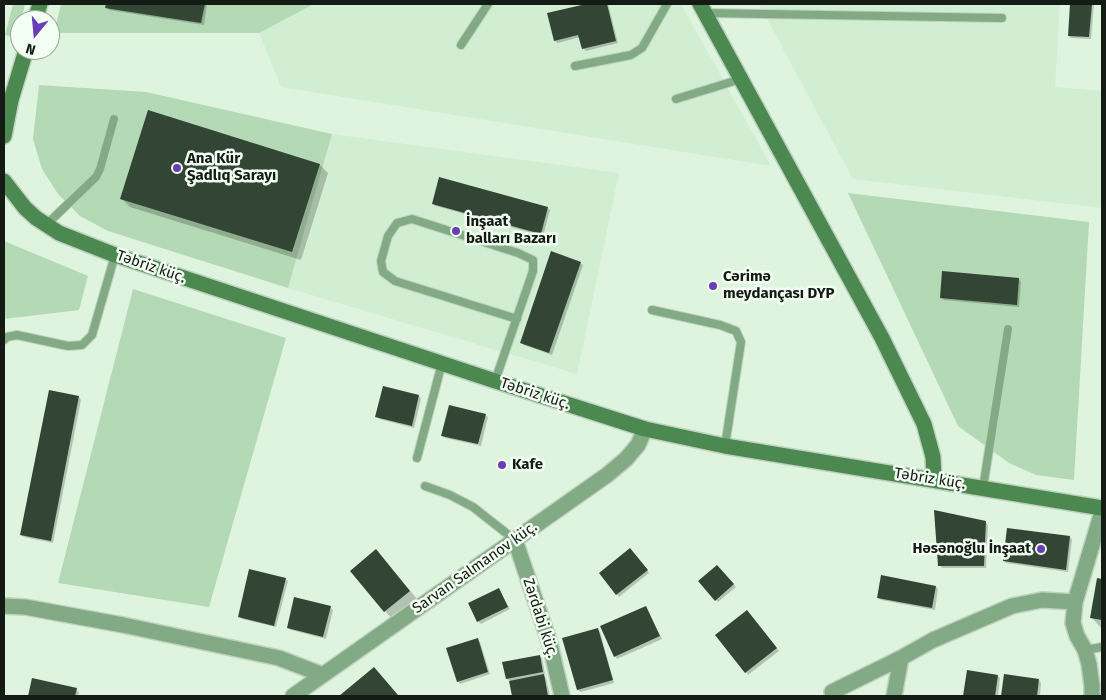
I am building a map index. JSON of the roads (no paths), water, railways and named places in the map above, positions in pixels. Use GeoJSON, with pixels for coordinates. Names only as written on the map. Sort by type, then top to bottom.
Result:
{"type":"FeatureCollection","features":[{"type":"Feature","properties":{"kind":"main road"},"geometry":{"type":"LineString","coordinates":[[702,8],[882,338],[924,424],[933,457],[934,480]]}},
{"type":"Feature","properties":{"kind":"main road"},"geometry":{"type":"LineString","coordinates":[[4,136],[11,100],[23,60]]}},
{"type":"Feature","properties":{"kind":"main road","name":"Təbriz küç."},"geometry":{"type":"LineString","coordinates":[[4,181],[24,208],[59,234],[115,255],[442,364],[645,429],[725,446],[983,488],[1102,510]]}},
{"type":"Feature","properties":{"kind":"street","name":"Sarvan Salmanov küç."},"geometry":{"type":"LineString","coordinates":[[293,696],[607,475],[626,459],[638,445],[645,429]]}},
{"type":"Feature","properties":{"kind":"street"},"geometry":{"type":"LineString","coordinates":[[1092,696],[1086,650],[1077,636],[1073,623],[1075,602],[1102,510]]}},
{"type":"Feature","properties":{"kind":"street","name":"Zərdabi küç."},"geometry":{"type":"LineString","coordinates":[[515,540],[550,644],[562,696]]}},
{"type":"Feature","properties":{"kind":"street"},"geometry":{"type":"LineString","coordinates":[[832,692],[933,640],[1012,606],[1042,600],[1075,602]]}},
{"type":"Feature","properties":{"kind":"street"},"geometry":{"type":"LineString","coordinates":[[4,606],[25,607],[122,625],[279,658],[323,675]]}},
{"type":"Feature","properties":{"kind":"street"},"geometry":{"type":"LineString","coordinates":[[894,696],[901,658]]}},
{"type":"Feature","properties":{"kind":"lane"},"geometry":{"type":"LineString","coordinates":[[460,45],[488,4]]}},
{"type":"Feature","properties":{"kind":"lane"},"geometry":{"type":"LineString","coordinates":[[575,66],[632,55],[642,48],[667,4]]}},
{"type":"Feature","properties":{"kind":"lane"},"geometry":{"type":"LineString","coordinates":[[702,8],[1002,18]]}},
{"type":"Feature","properties":{"kind":"lane"},"geometry":{"type":"LineString","coordinates":[[676,99],[741,79]]}},
{"type":"Feature","properties":{"kind":"lane"},"geometry":{"type":"LineString","coordinates":[[46,225],[96,177],[100,170],[114,119]]}},
{"type":"Feature","properties":{"kind":"lane"},"geometry":{"type":"LineString","coordinates":[[495,381],[533,271],[533,260],[518,252],[412,219],[397,223],[388,236],[381,260],[383,272],[395,281],[516,319]]}},
{"type":"Feature","properties":{"kind":"lane"},"geometry":{"type":"LineString","coordinates":[[4,340],[8,336],[17,335],[68,346],[82,345],[92,335],[115,255]]}},
{"type":"Feature","properties":{"kind":"lane"},"geometry":{"type":"LineString","coordinates":[[652,310],[720,325],[736,331],[741,342],[725,446]]}},
{"type":"Feature","properties":{"kind":"lane"},"geometry":{"type":"LineString","coordinates":[[983,488],[1008,329]]}},
{"type":"Feature","properties":{"kind":"lane"},"geometry":{"type":"LineString","coordinates":[[417,458],[442,364]]}},
{"type":"Feature","properties":{"kind":"lane"},"geometry":{"type":"LineString","coordinates":[[426,486],[450,494],[473,507],[515,540]]}},
{"type":"Feature","properties":{"kind":"lane"},"geometry":{"type":"LineString","coordinates":[[1086,650],[1102,647]]}},
{"type":"Feature","properties":{"kind":"place","name":"Ana Kür Şadlıq Sarayı"},"geometry":{"type":"Point","coordinates":[177,168]}},
{"type":"Feature","properties":{"kind":"place","name":"İnşaat balları Bazarı"},"geometry":{"type":"Point","coordinates":[456,231]}},
{"type":"Feature","properties":{"kind":"place","name":"Cərimə meydançası DYP"},"geometry":{"type":"Point","coordinates":[713,286]}},
{"type":"Feature","properties":{"kind":"place","name":"Kafe"},"geometry":{"type":"Point","coordinates":[502,465]}},
{"type":"Feature","properties":{"kind":"place","name":"Həsənoğlu İnşaat"},"geometry":{"type":"Point","coordinates":[1041,549]}}]}
